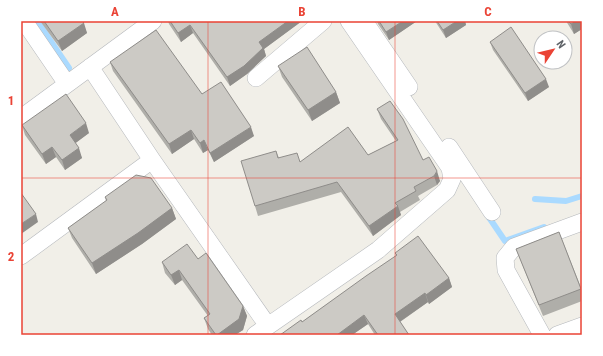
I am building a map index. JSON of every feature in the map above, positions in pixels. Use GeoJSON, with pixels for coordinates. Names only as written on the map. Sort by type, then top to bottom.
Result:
{"type":"FeatureCollection","features":[{"type":"Feature","properties":{"kind":"street"},"geometry":{"type":"LineString","coordinates":[[24,21],[67,84]]}},
{"type":"Feature","properties":{"kind":"street"},"geometry":{"type":"LineString","coordinates":[[21,118],[153,21]]}},
{"type":"Feature","properties":{"kind":"street"},"geometry":{"type":"LineString","coordinates":[[256,78],[323,21]]}},
{"type":"Feature","properties":{"kind":"street"},"geometry":{"type":"LineString","coordinates":[[90,67],[262,330],[378,250],[447,190],[452,179],[450,168],[349,21]]}},
{"type":"Feature","properties":{"kind":"street"},"geometry":{"type":"LineString","coordinates":[[364,21],[492,212]]}},
{"type":"Feature","properties":{"kind":"street"},"geometry":{"type":"LineString","coordinates":[[21,256],[152,160]]}},
{"type":"Feature","properties":{"kind":"street"},"geometry":{"type":"LineString","coordinates":[[542,335],[506,270],[505,258],[514,247],[582,222]]}},
{"type":"Feature","properties":{"kind":"street"},"geometry":{"type":"LineString","coordinates":[[557,335],[582,326]]}},
{"type":"Feature","properties":{"kind":"building"},"geometry":{"type":"Polygon","coordinates":[[[44,21],[82,21],[84,23],[58,41],[44,21]]]}},
{"type":"Feature","properties":{"kind":"building"},"geometry":{"type":"Polygon","coordinates":[[[170,21],[288,21],[259,42],[263,48],[244,66],[227,77],[190,25],[178,33],[170,21]]]}},
{"type":"Feature","properties":{"kind":"building"},"geometry":{"type":"Polygon","coordinates":[[[379,21],[403,21],[386,32],[379,21]]]}},
{"type":"Feature","properties":{"kind":"building"},"geometry":{"type":"Polygon","coordinates":[[[437,21],[457,21],[443,30],[437,21]]]}},
{"type":"Feature","properties":{"kind":"building"},"geometry":{"type":"Polygon","coordinates":[[[568,21],[576,21],[571,24],[568,21]]]}},
{"type":"Feature","properties":{"kind":"building"},"geometry":{"type":"Polygon","coordinates":[[[511,27],[533,60],[533,70],[540,70],[546,79],[525,93],[490,42],[511,27]]]}},
{"type":"Feature","properties":{"kind":"building"},"geometry":{"type":"Polygon","coordinates":[[[156,30],[202,94],[221,82],[251,127],[210,153],[204,140],[200,143],[191,130],[169,144],[110,62],[156,30]]]}},
{"type":"Feature","properties":{"kind":"building"},"geometry":{"type":"Polygon","coordinates":[[[307,47],[336,92],[308,110],[278,66],[307,47]]]}},
{"type":"Feature","properties":{"kind":"building"},"geometry":{"type":"Polygon","coordinates":[[[66,94],[86,123],[70,135],[79,148],[62,160],[52,147],[42,154],[22,125],[66,94]]]}},
{"type":"Feature","properties":{"kind":"building"},"geometry":{"type":"Polygon","coordinates":[[[390,101],[403,119],[423,160],[429,157],[437,171],[434,176],[414,187],[416,191],[395,203],[398,206],[369,226],[337,182],[255,206],[241,161],[276,151],[278,158],[297,153],[300,162],[348,127],[368,155],[398,140],[377,109],[390,101]]]}},
{"type":"Feature","properties":{"kind":"building"},"geometry":{"type":"Polygon","coordinates":[[[136,175],[151,178],[172,208],[138,233],[92,263],[68,228],[107,200],[105,197],[136,175]]]}},
{"type":"Feature","properties":{"kind":"building"},"geometry":{"type":"Polygon","coordinates":[[[21,193],[36,214],[21,224],[21,193]]]}},
{"type":"Feature","properties":{"kind":"building"},"geometry":{"type":"Polygon","coordinates":[[[559,232],[581,289],[539,305],[516,249],[559,232]]]}},
{"type":"Feature","properties":{"kind":"building"},"geometry":{"type":"Polygon","coordinates":[[[418,236],[449,278],[426,295],[425,293],[395,314],[409,335],[378,335],[364,315],[337,335],[280,335],[301,320],[302,322],[397,255],[395,253],[418,236]]]}},
{"type":"Feature","properties":{"kind":"building"},"geometry":{"type":"Polygon","coordinates":[[[187,244],[198,259],[206,253],[243,306],[239,319],[217,335],[204,318],[210,314],[179,270],[171,275],[162,262],[187,244]]]}},
{"type":"Feature","properties":{"kind":"waterway"},"geometry":{"type":"LineString","coordinates":[[37,21],[69,68]]}},
{"type":"Feature","properties":{"kind":"waterway"},"geometry":{"type":"LineString","coordinates":[[535,199],[566,201],[582,196]]}},
{"type":"Feature","properties":{"kind":"waterway"},"geometry":{"type":"LineString","coordinates":[[486,213],[505,241],[544,227]]}}]}
